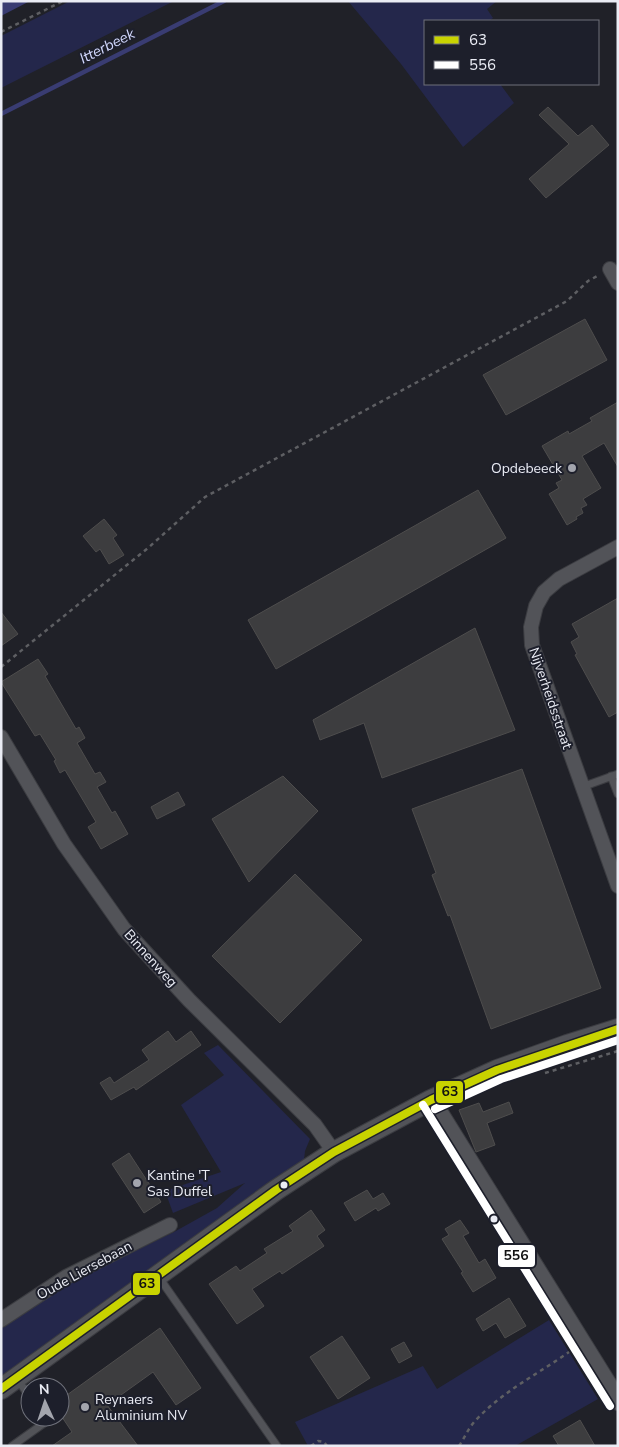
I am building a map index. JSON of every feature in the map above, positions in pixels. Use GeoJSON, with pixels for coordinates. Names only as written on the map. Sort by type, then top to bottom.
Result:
{"type":"FeatureCollection","features":[{"type":"Feature","properties":{"kind":"main road"},"geometry":{"type":"LineString","coordinates":[[9,1384],[276,1190],[334,1152],[431,1100],[497,1070],[618,1029]]}},
{"type":"Feature","properties":{"kind":"street"},"geometry":{"type":"LineString","coordinates":[[610,269],[618,283]]}},
{"type":"Feature","properties":{"kind":"street","name":"Nijverheidsstraat"},"geometry":{"type":"LineString","coordinates":[[618,546],[559,579],[544,592],[536,606],[530,626],[532,645],[618,886]]}},
{"type":"Feature","properties":{"kind":"street","name":"Binnenweg"},"geometry":{"type":"LineString","coordinates":[[1,737],[64,844],[124,929],[189,1000],[316,1125],[334,1152]]}},
{"type":"Feature","properties":{"kind":"street"},"geometry":{"type":"LineString","coordinates":[[431,1100],[618,1401]]}},
{"type":"Feature","properties":{"kind":"street","name":"Oude Liersebaan"},"geometry":{"type":"LineString","coordinates":[[1,1320],[66,1277],[170,1225]]}},
{"type":"Feature","properties":{"kind":"lane"},"geometry":{"type":"LineString","coordinates":[[582,787],[615,775],[618,794]]}},
{"type":"Feature","properties":{"kind":"lane"},"geometry":{"type":"LineString","coordinates":[[158,1276],[277,1446]]}},
{"type":"Feature","properties":{"kind":"lane"},"geometry":{"type":"LineString","coordinates":[[9,1384],[20,1391]]}},
{"type":"Feature","properties":{"kind":"lane"},"geometry":{"type":"LineString","coordinates":[[12,1446],[39,1427]]}},
{"type":"Feature","properties":{"kind":"path"},"geometry":{"type":"LineString","coordinates":[[1,32],[64,1]]}},
{"type":"Feature","properties":{"kind":"path"},"geometry":{"type":"LineString","coordinates":[[1,667],[148,548],[205,497],[567,301],[588,281],[610,269]]}},
{"type":"Feature","properties":{"kind":"path"},"geometry":{"type":"LineString","coordinates":[[538,1076],[618,1051]]}},
{"type":"Feature","properties":{"kind":"path"},"geometry":{"type":"LineString","coordinates":[[460,1446],[476,1420],[499,1399],[519,1383],[583,1343]]}},
{"type":"Feature","properties":{"kind":"path"},"geometry":{"type":"LineString","coordinates":[[311,1446],[318,1441],[324,1442],[327,1446]]}},
{"type":"Feature","properties":{"kind":"shaded area"},"geometry":{"type":"Polygon","coordinates":[[[1,1],[30,1],[1,16],[1,1]]]}},
{"type":"Feature","properties":{"kind":"shaded area"},"geometry":{"type":"Polygon","coordinates":[[[70,1],[174,1],[1,88],[1,36],[70,1]]]}},
{"type":"Feature","properties":{"kind":"shaded area"},"geometry":{"type":"Polygon","coordinates":[[[348,1],[497,1],[487,9],[493,18],[490,20],[424,20],[424,85],[501,85],[514,103],[463,147],[401,64],[348,1]]]}},
{"type":"Feature","properties":{"kind":"shaded area"},"geometry":{"type":"Polygon","coordinates":[[[218,1045],[310,1139],[305,1151],[304,1160],[1,1378],[1,1328],[69,1282],[174,1232],[217,1208],[245,1183],[173,1213],[165,1191],[221,1172],[181,1105],[224,1075],[204,1053],[218,1045]]]}},
{"type":"Feature","properties":{"kind":"shaded area"},"geometry":{"type":"Polygon","coordinates":[[[549,1320],[598,1399],[515,1446],[308,1446],[295,1422],[423,1366],[437,1389],[549,1320]]]}},
{"type":"Feature","properties":{"kind":"building"},"geometry":{"type":"Polygon","coordinates":[[[548,107],[578,136],[592,125],[609,145],[546,198],[529,179],[569,144],[539,115],[548,107]]]}},
{"type":"Feature","properties":{"kind":"building"},"geometry":{"type":"Polygon","coordinates":[[[585,319],[607,360],[506,415],[483,375],[585,319]]]}},
{"type":"Feature","properties":{"kind":"building","name":"Opdebeeck"},"geometry":{"type":"Polygon","coordinates":[[[618,402],[618,467],[604,443],[582,456],[601,488],[583,499],[587,505],[581,508],[583,513],[567,525],[549,494],[559,488],[556,483],[562,480],[542,446],[568,431],[569,434],[592,421],[590,418],[618,402]]]}},
{"type":"Feature","properties":{"kind":"building"},"geometry":{"type":"Polygon","coordinates":[[[478,490],[506,538],[276,669],[248,620],[478,490]]]}},
{"type":"Feature","properties":{"kind":"building"},"geometry":{"type":"Polygon","coordinates":[[[104,519],[117,535],[113,538],[124,555],[109,564],[100,549],[96,552],[83,536],[104,519]]]}},
{"type":"Feature","properties":{"kind":"building"},"geometry":{"type":"Polygon","coordinates":[[[618,598],[618,712],[609,717],[575,655],[577,654],[571,642],[579,637],[572,624],[618,598]]]}},
{"type":"Feature","properties":{"kind":"building"},"geometry":{"type":"Polygon","coordinates":[[[1,612],[18,634],[1,646],[1,612]]]}},
{"type":"Feature","properties":{"kind":"building"},"geometry":{"type":"Polygon","coordinates":[[[475,628],[515,730],[382,778],[364,723],[320,740],[313,720],[475,628]]]}},
{"type":"Feature","properties":{"kind":"building"},"geometry":{"type":"Polygon","coordinates":[[[38,659],[48,674],[45,676],[76,729],[79,727],[85,738],[77,743],[95,774],[100,772],[106,782],[97,787],[112,813],[115,811],[128,834],[101,849],[88,827],[96,822],[65,770],[60,773],[54,761],[56,760],[40,734],[35,736],[1,682],[38,659]]]}},
{"type":"Feature","properties":{"kind":"building"},"geometry":{"type":"Polygon","coordinates":[[[522,769],[601,988],[491,1029],[450,915],[448,916],[432,875],[436,873],[412,809],[522,769]]]}},
{"type":"Feature","properties":{"kind":"building"},"geometry":{"type":"Polygon","coordinates":[[[283,776],[318,811],[249,882],[212,819],[283,776]]]}},
{"type":"Feature","properties":{"kind":"building"},"geometry":{"type":"Polygon","coordinates":[[[178,792],[185,805],[157,819],[151,807],[178,792]]]}},
{"type":"Feature","properties":{"kind":"building"},"geometry":{"type":"Polygon","coordinates":[[[295,874],[362,940],[280,1023],[212,956],[295,874]]]}},
{"type":"Feature","properties":{"kind":"building"},"geometry":{"type":"Polygon","coordinates":[[[168,1031],[176,1042],[191,1031],[201,1045],[136,1090],[134,1087],[111,1100],[100,1083],[110,1077],[114,1083],[149,1060],[142,1050],[168,1031]]]}},
{"type":"Feature","properties":{"kind":"building"},"geometry":{"type":"Polygon","coordinates":[[[509,1102],[513,1113],[487,1123],[495,1145],[476,1152],[459,1110],[479,1103],[483,1112],[509,1102]]]}},
{"type":"Feature","properties":{"kind":"building","name":"Kantine 'T Sas Duffel"},"geometry":{"type":"Polygon","coordinates":[[[129,1153],[161,1202],[144,1213],[112,1164],[129,1153]]]}},
{"type":"Feature","properties":{"kind":"building"},"geometry":{"type":"Polygon","coordinates":[[[367,1190],[373,1199],[383,1193],[390,1204],[378,1211],[376,1208],[355,1221],[344,1203],[367,1190]]]}},
{"type":"Feature","properties":{"kind":"building"},"geometry":{"type":"Polygon","coordinates":[[[311,1210],[325,1230],[317,1236],[324,1246],[282,1274],[280,1271],[252,1289],[264,1306],[237,1324],[209,1284],[236,1266],[240,1271],[267,1253],[264,1249],[293,1231],[289,1226],[311,1210]]]}},
{"type":"Feature","properties":{"kind":"building"},"geometry":{"type":"Polygon","coordinates":[[[460,1220],[469,1233],[463,1236],[479,1263],[485,1259],[496,1278],[473,1292],[442,1239],[449,1235],[445,1229],[460,1220]]]}},
{"type":"Feature","properties":{"kind":"building"},"geometry":{"type":"Polygon","coordinates":[[[509,1298],[526,1326],[505,1338],[496,1323],[483,1331],[476,1319],[509,1298]]]}},
{"type":"Feature","properties":{"kind":"building"},"geometry":{"type":"Polygon","coordinates":[[[160,1328],[201,1388],[176,1405],[153,1372],[107,1405],[138,1446],[52,1446],[72,1432],[69,1427],[70,1393],[160,1328]]]}},
{"type":"Feature","properties":{"kind":"building"},"geometry":{"type":"Polygon","coordinates":[[[342,1336],[370,1378],[338,1399],[310,1357],[342,1336]]]}},
{"type":"Feature","properties":{"kind":"building"},"geometry":{"type":"Polygon","coordinates":[[[404,1342],[412,1356],[399,1363],[391,1349],[404,1342]]]}},
{"type":"Feature","properties":{"kind":"building"},"geometry":{"type":"Polygon","coordinates":[[[580,1420],[595,1446],[559,1446],[553,1436],[580,1420]]]}},
{"type":"Feature","properties":{"kind":"waterway","name":"Itterbeek"},"geometry":{"type":"LineString","coordinates":[[1,114],[224,1]]}},
{"type":"Feature","properties":{"kind":"transit line","name":"63"},"geometry":{"type":"LineString","coordinates":[[1,1389],[276,1190],[334,1152],[431,1100],[497,1070],[618,1029]]}},
{"type":"Feature","properties":{"kind":"transit line","name":"556"},"geometry":{"type":"LineString","coordinates":[[435,1109],[501,1079],[618,1040]]}},
{"type":"Feature","properties":{"kind":"transit line","name":"556"},"geometry":{"type":"LineString","coordinates":[[423,1105],[610,1406]]}},
{"type":"Feature","properties":{"kind":"place","name":"Opdebeeck"},"geometry":{"type":"Point","coordinates":[572,468]}},
{"type":"Feature","properties":{"kind":"place","name":"Kantine 'T Sas Duffel"},"geometry":{"type":"Point","coordinates":[137,1183]}},
{"type":"Feature","properties":{"kind":"place","name":"Reynaers Aluminium NV"},"geometry":{"type":"Point","coordinates":[85,1407]}}]}
